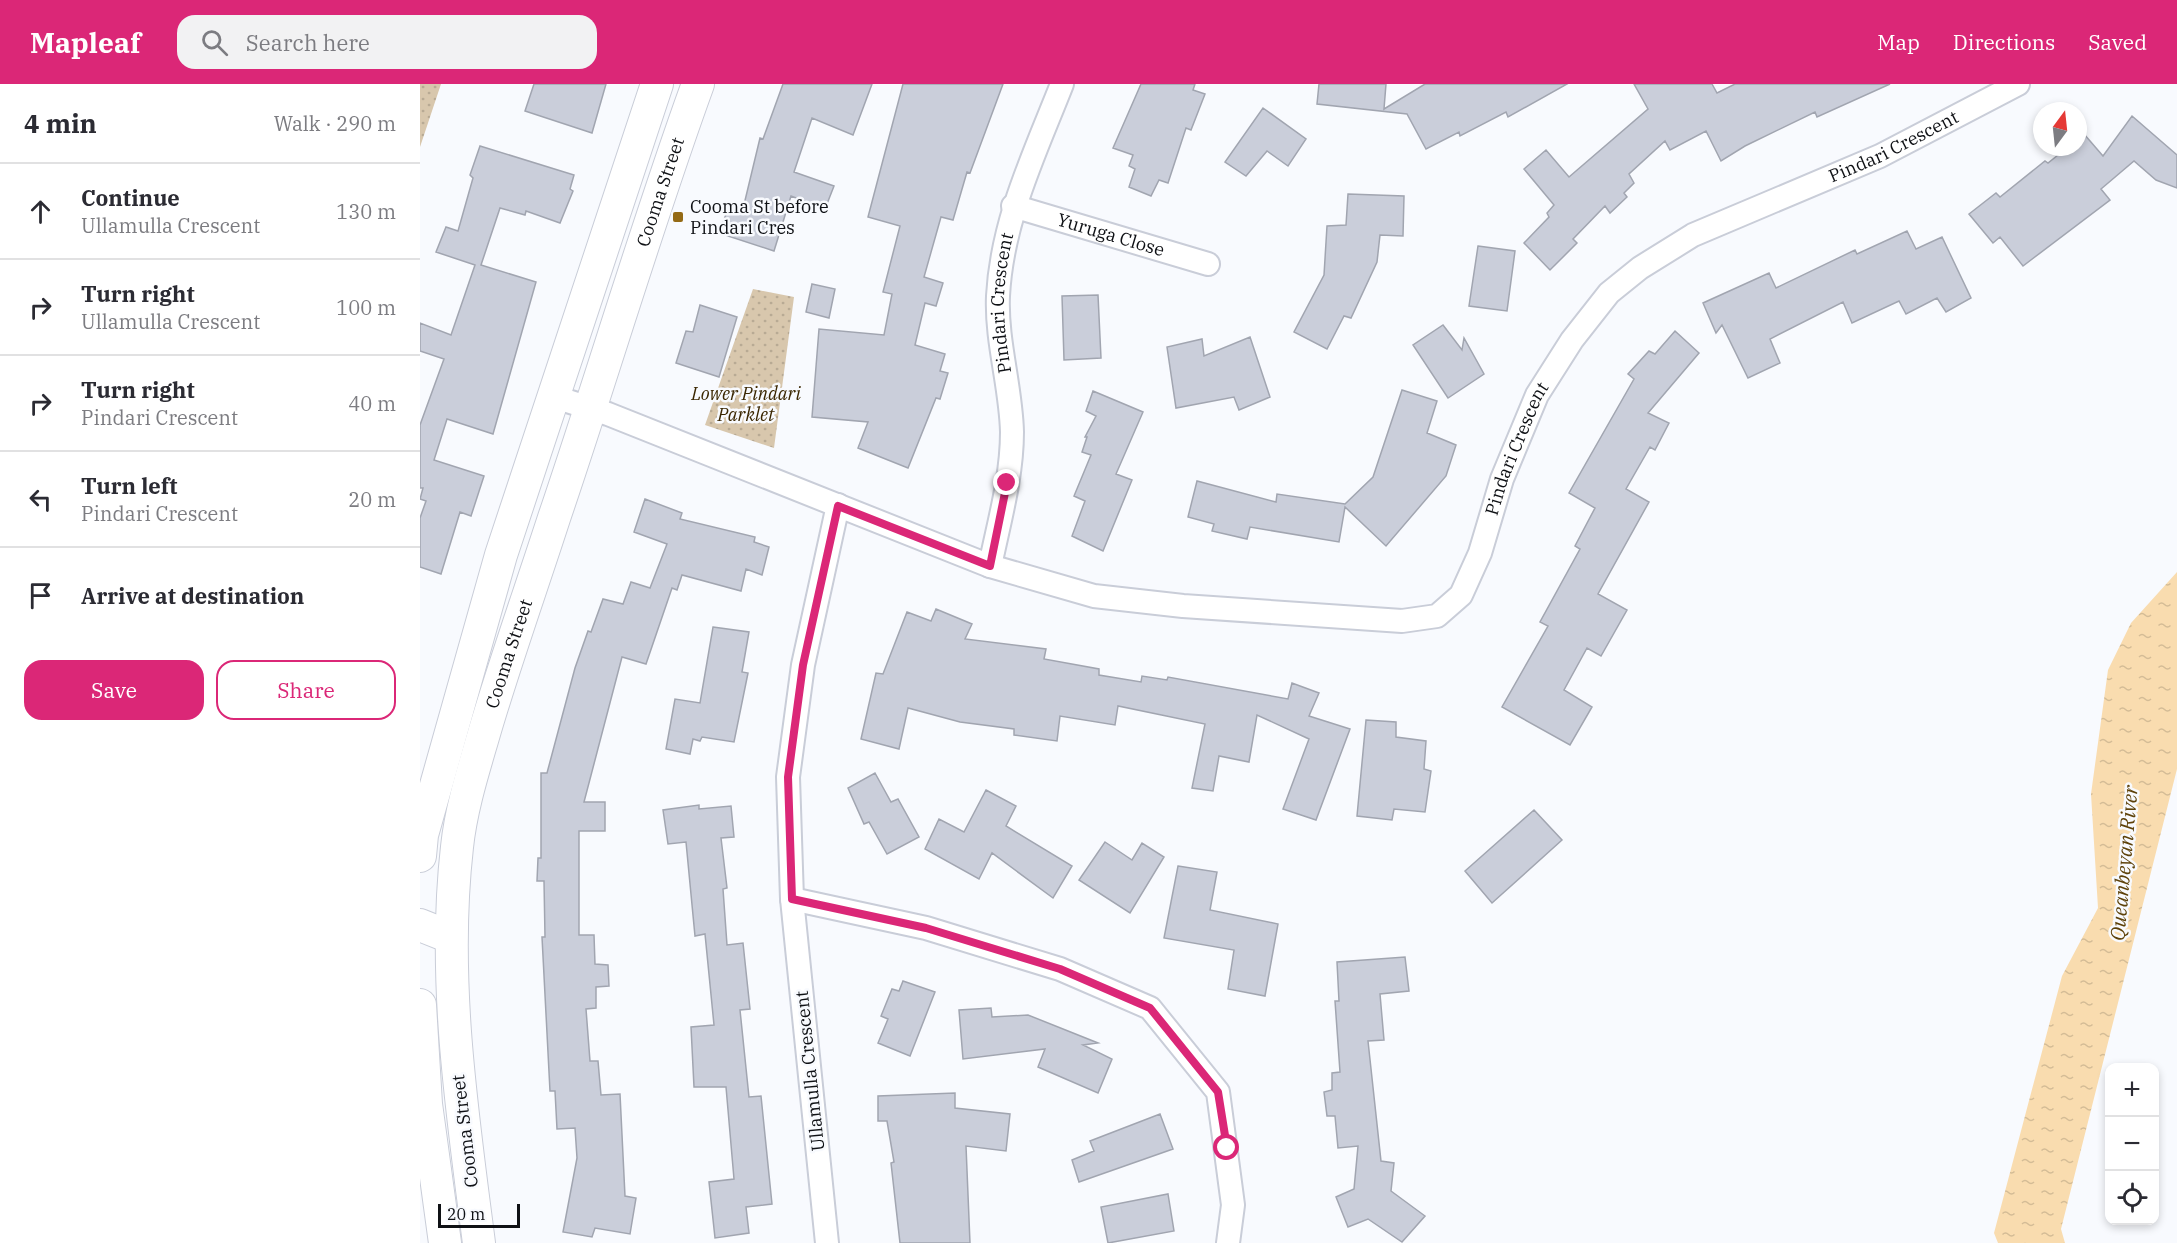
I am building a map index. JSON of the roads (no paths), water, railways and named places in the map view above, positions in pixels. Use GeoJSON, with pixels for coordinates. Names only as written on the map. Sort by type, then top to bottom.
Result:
{"type":"FeatureCollection","features":[{"type":"Feature","properties":{"kind":"main road","name":"Cooma Street"},"geometry":{"type":"LineString","coordinates":[[420,856],[422,835],[498,567],[657,84]]}},
{"type":"Feature","properties":{"kind":"main road","name":"Cooma Street"},"geometry":{"type":"LineString","coordinates":[[479,1243],[459,1086],[450,937],[457,844],[475,764],[500,679],[591,409],[628,286],[698,84]]}},
{"type":"Feature","properties":{"kind":"main road"},"geometry":{"type":"LineString","coordinates":[[420,925],[450,937]]}},
{"type":"Feature","properties":{"kind":"main road"},"geometry":{"type":"LineString","coordinates":[[420,950],[450,937]]}},
{"type":"Feature","properties":{"kind":"main road","name":"Cooma Street"},"geometry":{"type":"LineString","coordinates":[[420,1005],[426,1104],[445,1243]]}},
{"type":"Feature","properties":{"kind":"street","name":"Pindari Crescent"},"geometry":{"type":"LineString","coordinates":[[990,566],[1007,483],[1012,431],[998,297],[1006,236],[1013,206],[1062,84]]}},
{"type":"Feature","properties":{"kind":"street","name":"Pindari Crescent"},"geometry":{"type":"LineString","coordinates":[[555,397],[591,409],[990,566],[1094,596],[1183,606],[1402,621],[1437,616],[1461,595],[1476,563],[1502,479],[1537,395],[1572,340],[1609,293],[1640,268],[1693,235],[1880,156],[2018,84]]}},
{"type":"Feature","properties":{"kind":"street","name":"Yuruga Close"},"geometry":{"type":"LineString","coordinates":[[1013,206],[1208,264]]}},
{"type":"Feature","properties":{"kind":"street","name":"Ullamulla Crescent"},"geometry":{"type":"LineString","coordinates":[[827,1243],[792,899],[788,777],[803,665],[838,506]]}},
{"type":"Feature","properties":{"kind":"street"},"geometry":{"type":"LineString","coordinates":[[792,899],[926,928],[1048,966],[1150,1008],[1218,1092],[1233,1205],[1228,1243]]}},
{"type":"Feature","properties":{"kind":"water","name":"Queanbeyan River"},"geometry":{"type":"Polygon","coordinates":[[[2177,572],[2177,769],[2061,1229],[2065,1243],[1998,1243],[1994,1233],[2062,976],[2098,908],[2091,794],[2108,670],[2131,623],[2177,572]]]}},
{"type":"Feature","properties":{"kind":"place","name":"Cooma St before Pindari Cres"},"geometry":{"type":"Point","coordinates":[678,217]}},
{"type":"Feature","properties":{"kind":"park label","name":"Lower Pindari Parklet"},"geometry":{"type":"Point","coordinates":[746,404]}}]}
